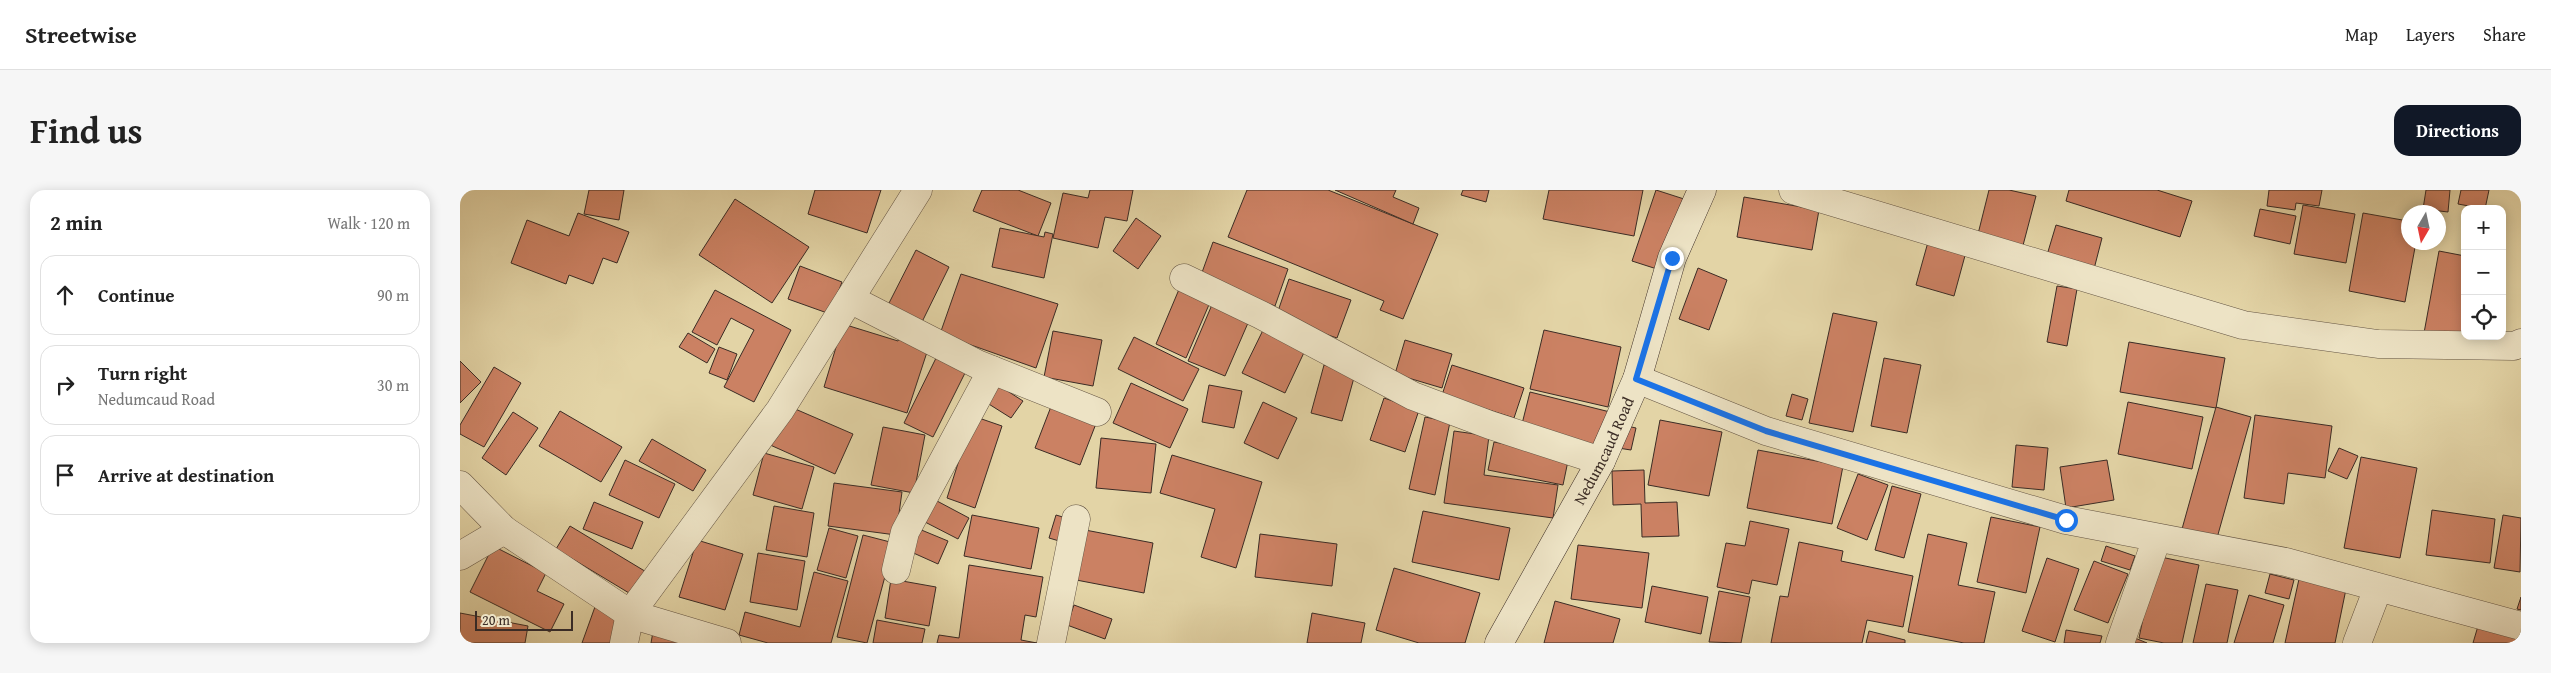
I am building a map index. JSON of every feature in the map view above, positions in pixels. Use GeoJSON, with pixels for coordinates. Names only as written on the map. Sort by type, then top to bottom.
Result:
{"type":"FeatureCollection","features":[{"type":"Feature","properties":{"kind":"street"},"geometry":{"type":"LineString","coordinates":[[624,643],[630,614],[780,410],[918,190]]}},
{"type":"Feature","properties":{"kind":"street","name":"Nedumcaud Road"},"geometry":{"type":"LineString","coordinates":[[1499,643],[1601,461],[1636,379],[1672,258],[1702,190]]}},
{"type":"Feature","properties":{"kind":"street"},"geometry":{"type":"LineString","coordinates":[[1793,190],[2243,325],[2378,344],[2514,346],[2521,343]]}},
{"type":"Feature","properties":{"kind":"street"},"geometry":{"type":"LineString","coordinates":[[1184,278],[1261,315],[1413,396],[1490,425],[1601,461]]}},
{"type":"Feature","properties":{"kind":"street"},"geometry":{"type":"LineString","coordinates":[[850,299],[992,370],[1097,412]]}},
{"type":"Feature","properties":{"kind":"street"},"geometry":{"type":"LineString","coordinates":[[896,570],[905,532],[992,370]]}},
{"type":"Feature","properties":{"kind":"street"},"geometry":{"type":"LineString","coordinates":[[1636,379],[1766,431],[2066,520],[2286,562],[2521,626]]}},
{"type":"Feature","properties":{"kind":"street"},"geometry":{"type":"LineString","coordinates":[[460,485],[504,530],[630,614],[727,643]]}},
{"type":"Feature","properties":{"kind":"street"},"geometry":{"type":"LineString","coordinates":[[1051,643],[1076,519]]}},
{"type":"Feature","properties":{"kind":"street"},"geometry":{"type":"LineString","coordinates":[[460,556],[504,530]]}},
{"type":"Feature","properties":{"kind":"street"},"geometry":{"type":"LineString","coordinates":[[2120,643],[2157,538]]}},
{"type":"Feature","properties":{"kind":"street"},"geometry":{"type":"LineString","coordinates":[[2358,643],[2378,588]]}},
{"type":"Feature","properties":{"kind":"building"},"geometry":{"type":"Polygon","coordinates":[[[589,190],[624,190],[619,220],[584,214],[589,190]]]}},
{"type":"Feature","properties":{"kind":"building"},"geometry":{"type":"Polygon","coordinates":[[[815,190],[881,190],[867,233],[808,214],[815,190]]]}},
{"type":"Feature","properties":{"kind":"building"},"geometry":{"type":"Polygon","coordinates":[[[982,190],[1018,190],[1051,203],[1038,236],[973,211],[982,190]]]}},
{"type":"Feature","properties":{"kind":"building"},"geometry":{"type":"Polygon","coordinates":[[[1090,190],[1133,190],[1127,221],[1105,217],[1098,248],[1053,238],[1063,193],[1088,198],[1090,190]]]}},
{"type":"Feature","properties":{"kind":"building"},"geometry":{"type":"Polygon","coordinates":[[[1247,190],[1328,190],[1438,234],[1403,319],[1380,310],[1384,301],[1228,237],[1247,190]]]}},
{"type":"Feature","properties":{"kind":"building"},"geometry":{"type":"Polygon","coordinates":[[[1335,190],[1396,190],[1393,197],[1419,208],[1413,224],[1335,190]]]}},
{"type":"Feature","properties":{"kind":"building"},"geometry":{"type":"Polygon","coordinates":[[[1463,190],[1489,190],[1486,202],[1461,195],[1463,190]]]}},
{"type":"Feature","properties":{"kind":"building"},"geometry":{"type":"Polygon","coordinates":[[[1549,190],[1643,190],[1634,236],[1543,219],[1549,190]]]}},
{"type":"Feature","properties":{"kind":"building"},"geometry":{"type":"Polygon","coordinates":[[[1656,190],[1684,199],[1660,270],[1632,261],[1656,190]]]}},
{"type":"Feature","properties":{"kind":"building"},"geometry":{"type":"Polygon","coordinates":[[[1989,190],[2009,190],[2036,196],[2021,253],[1976,242],[1989,190]]]}},
{"type":"Feature","properties":{"kind":"building"},"geometry":{"type":"Polygon","coordinates":[[[2069,190],[2157,190],[2192,201],[2180,237],[2066,201],[2069,190]]]}},
{"type":"Feature","properties":{"kind":"building"},"geometry":{"type":"Polygon","coordinates":[[[2269,190],[2322,190],[2319,206],[2296,203],[2295,210],[2267,206],[2269,190]]]}},
{"type":"Feature","properties":{"kind":"building"},"geometry":{"type":"Polygon","coordinates":[[[2426,190],[2450,190],[2448,212],[2446,212],[2446,205],[2424,205],[2426,190]]]}},
{"type":"Feature","properties":{"kind":"building"},"geometry":{"type":"Polygon","coordinates":[[[2461,190],[2489,190],[2486,205],[2458,204],[2461,190]]]}},
{"type":"Feature","properties":{"kind":"building"},"geometry":{"type":"Polygon","coordinates":[[[1744,197],[1819,210],[1812,250],[1737,237],[1744,197]]]}},
{"type":"Feature","properties":{"kind":"building"},"geometry":{"type":"Polygon","coordinates":[[[735,199],[809,247],[772,303],[699,255],[735,199]]]}},
{"type":"Feature","properties":{"kind":"building"},"geometry":{"type":"Polygon","coordinates":[[[2303,205],[2355,214],[2346,263],[2294,254],[2303,205]]]}},
{"type":"Feature","properties":{"kind":"building"},"geometry":{"type":"Polygon","coordinates":[[[2260,209],[2296,216],[2290,244],[2254,236],[2260,209]]]}},
{"type":"Feature","properties":{"kind":"building"},"geometry":{"type":"Polygon","coordinates":[[[578,213],[629,232],[617,263],[603,258],[593,284],[569,275],[566,284],[511,263],[527,220],[569,236],[578,213]]]}},
{"type":"Feature","properties":{"kind":"building"},"geometry":{"type":"Polygon","coordinates":[[[2363,213],[2401,220],[2401,250],[2415,250],[2405,302],[2349,291],[2363,213]]]}},
{"type":"Feature","properties":{"kind":"building"},"geometry":{"type":"Polygon","coordinates":[[[1136,218],[1161,236],[1138,269],[1113,251],[1136,218]]]}},
{"type":"Feature","properties":{"kind":"building"},"geometry":{"type":"Polygon","coordinates":[[[2056,225],[2102,238],[2094,269],[2047,255],[2056,225]]]}},
{"type":"Feature","properties":{"kind":"building"},"geometry":{"type":"Polygon","coordinates":[[[1000,228],[1044,237],[1045,232],[1053,234],[1044,278],[992,267],[1000,228]]]}},
{"type":"Feature","properties":{"kind":"building"},"geometry":{"type":"Polygon","coordinates":[[[1213,242],[1288,269],[1275,306],[1200,278],[1213,242]]]}},
{"type":"Feature","properties":{"kind":"building"},"geometry":{"type":"Polygon","coordinates":[[[1928,242],[1966,252],[1954,296],[1916,285],[1928,242]]]}},
{"type":"Feature","properties":{"kind":"building"},"geometry":{"type":"Polygon","coordinates":[[[916,250],[949,267],[921,324],[887,307],[916,250]]]}},
{"type":"Feature","properties":{"kind":"building"},"geometry":{"type":"Polygon","coordinates":[[[2439,251],[2461,255],[2461,336],[2424,333],[2439,251]]]}},
{"type":"Feature","properties":{"kind":"building"},"geometry":{"type":"Polygon","coordinates":[[[800,266],[842,282],[830,314],[788,299],[800,266]]]}},
{"type":"Feature","properties":{"kind":"building"},"geometry":{"type":"Polygon","coordinates":[[[1698,268],[1727,280],[1709,330],[1679,319],[1698,268]]]}},
{"type":"Feature","properties":{"kind":"building"},"geometry":{"type":"Polygon","coordinates":[[[961,274],[1058,304],[1036,368],[940,334],[961,274]]]}},
{"type":"Feature","properties":{"kind":"building"},"geometry":{"type":"Polygon","coordinates":[[[1289,279],[1351,300],[1337,338],[1276,317],[1289,279]]]}},
{"type":"Feature","properties":{"kind":"building"},"geometry":{"type":"Polygon","coordinates":[[[2057,286],[2077,289],[2067,346],[2047,342],[2057,286]]]}},
{"type":"Feature","properties":{"kind":"building"},"geometry":{"type":"Polygon","coordinates":[[[1180,287],[1211,300],[1186,358],[1156,344],[1180,287]]]}},
{"type":"Feature","properties":{"kind":"building"},"geometry":{"type":"Polygon","coordinates":[[[715,290],[791,330],[754,402],[724,387],[754,330],[731,318],[717,345],[692,332],[715,290]]]}},
{"type":"Feature","properties":{"kind":"building"},"geometry":{"type":"Polygon","coordinates":[[[1214,300],[1251,316],[1225,376],[1188,361],[1214,300]]]}},
{"type":"Feature","properties":{"kind":"building"},"geometry":{"type":"Polygon","coordinates":[[[1833,313],[1877,322],[1853,432],[1809,423],[1833,313]]]}},
{"type":"Feature","properties":{"kind":"building"},"geometry":{"type":"Polygon","coordinates":[[[843,324],[898,341],[900,337],[929,346],[907,413],[824,387],[843,324]]]}},
{"type":"Feature","properties":{"kind":"building"},"geometry":{"type":"Polygon","coordinates":[[[1266,324],[1308,344],[1285,393],[1242,373],[1266,324]]]}},
{"type":"Feature","properties":{"kind":"building"},"geometry":{"type":"Polygon","coordinates":[[[1544,330],[1621,347],[1608,407],[1530,389],[1544,330]]]}},
{"type":"Feature","properties":{"kind":"building"},"geometry":{"type":"Polygon","coordinates":[[[1053,331],[1102,340],[1093,386],[1044,377],[1053,331]]]}},
{"type":"Feature","properties":{"kind":"building"},"geometry":{"type":"Polygon","coordinates":[[[688,333],[715,349],[707,363],[679,347],[688,333]]]}},
{"type":"Feature","properties":{"kind":"building"},"geometry":{"type":"Polygon","coordinates":[[[1134,337],[1199,369],[1183,401],[1118,369],[1134,337]]]}},
{"type":"Feature","properties":{"kind":"building"},"geometry":{"type":"Polygon","coordinates":[[[1405,340],[1452,354],[1442,388],[1395,374],[1405,340]]]}},
{"type":"Feature","properties":{"kind":"building"},"geometry":{"type":"Polygon","coordinates":[[[2129,342],[2225,358],[2216,408],[2120,392],[2129,342]]]}},
{"type":"Feature","properties":{"kind":"building"},"geometry":{"type":"Polygon","coordinates":[[[719,347],[737,354],[727,380],[709,373],[719,347]]]}},
{"type":"Feature","properties":{"kind":"building"},"geometry":{"type":"Polygon","coordinates":[[[939,352],[968,367],[933,437],[904,423],[939,352]]]}},
{"type":"Feature","properties":{"kind":"building"},"geometry":{"type":"Polygon","coordinates":[[[1884,358],[1921,365],[1907,433],[1871,426],[1884,358]]]}},
{"type":"Feature","properties":{"kind":"building"},"geometry":{"type":"Polygon","coordinates":[[[460,361],[481,382],[460,403],[460,361]]]}},
{"type":"Feature","properties":{"kind":"building"},"geometry":{"type":"Polygon","coordinates":[[[1324,365],[1355,374],[1342,421],[1311,413],[1324,365]]]}},
{"type":"Feature","properties":{"kind":"building"},"geometry":{"type":"Polygon","coordinates":[[[1452,365],[1524,388],[1514,418],[1442,395],[1452,365]]]}},
{"type":"Feature","properties":{"kind":"building"},"geometry":{"type":"Polygon","coordinates":[[[494,367],[521,383],[484,447],[460,434],[460,425],[494,367]]]}},
{"type":"Feature","properties":{"kind":"building"},"geometry":{"type":"Polygon","coordinates":[[[995,383],[1023,401],[1011,418],[984,401],[995,383]]]}},
{"type":"Feature","properties":{"kind":"building"},"geometry":{"type":"Polygon","coordinates":[[[1131,383],[1188,409],[1170,448],[1113,423],[1131,383]]]}},
{"type":"Feature","properties":{"kind":"building"},"geometry":{"type":"Polygon","coordinates":[[[1209,385],[1242,391],[1234,428],[1202,422],[1209,385]]]}},
{"type":"Feature","properties":{"kind":"building"},"geometry":{"type":"Polygon","coordinates":[[[1530,392],[1610,412],[1601,448],[1521,428],[1530,392]]]}},
{"type":"Feature","properties":{"kind":"building"},"geometry":{"type":"Polygon","coordinates":[[[1792,394],[1808,399],[1802,420],[1786,416],[1792,394]]]}},
{"type":"Feature","properties":{"kind":"building"},"geometry":{"type":"Polygon","coordinates":[[[1384,398],[1419,410],[1405,452],[1370,440],[1384,398]]]}},
{"type":"Feature","properties":{"kind":"building"},"geometry":{"type":"Polygon","coordinates":[[[1263,402],[1297,418],[1278,459],[1244,443],[1263,402]]]}},
{"type":"Feature","properties":{"kind":"building"},"geometry":{"type":"Polygon","coordinates":[[[2128,402],[2203,417],[2192,469],[2118,454],[2128,402]]]}},
{"type":"Feature","properties":{"kind":"building"},"geometry":{"type":"Polygon","coordinates":[[[1052,404],[1097,421],[1080,465],[1035,448],[1052,404]]]}},
{"type":"Feature","properties":{"kind":"building"},"geometry":{"type":"Polygon","coordinates":[[[786,405],[853,434],[835,474],[768,444],[786,405]]]}},
{"type":"Feature","properties":{"kind":"building"},"geometry":{"type":"Polygon","coordinates":[[[2216,407],[2251,417],[2217,538],[2182,529],[2216,407]]]}},
{"type":"Feature","properties":{"kind":"building"},"geometry":{"type":"Polygon","coordinates":[[[560,411],[622,447],[601,482],[539,446],[560,411]]]}},
{"type":"Feature","properties":{"kind":"building"},"geometry":{"type":"Polygon","coordinates":[[[513,412],[538,428],[506,475],[482,458],[513,412]]]}},
{"type":"Feature","properties":{"kind":"building"},"geometry":{"type":"Polygon","coordinates":[[[2255,415],[2332,426],[2325,478],[2288,473],[2284,504],[2244,498],[2255,415]]]}},
{"type":"Feature","properties":{"kind":"building"},"geometry":{"type":"Polygon","coordinates":[[[973,416],[1002,426],[975,508],[947,498],[973,416]]]}},
{"type":"Feature","properties":{"kind":"building"},"geometry":{"type":"Polygon","coordinates":[[[1425,417],[1450,422],[1435,495],[1409,489],[1425,417]]]}},
{"type":"Feature","properties":{"kind":"building"},"geometry":{"type":"Polygon","coordinates":[[[1660,420],[1722,432],[1709,496],[1648,485],[1660,420]]]}},
{"type":"Feature","properties":{"kind":"building"},"geometry":{"type":"Polygon","coordinates":[[[1623,425],[1636,428],[1631,450],[1618,448],[1623,425]]]}},
{"type":"Feature","properties":{"kind":"building"},"geometry":{"type":"Polygon","coordinates":[[[883,427],[925,435],[914,493],[871,485],[883,427]]]}},
{"type":"Feature","properties":{"kind":"building"},"geometry":{"type":"Polygon","coordinates":[[[1454,431],[1489,436],[1484,475],[1558,485],[1553,518],[1444,503],[1454,431]]]}},
{"type":"Feature","properties":{"kind":"building"},"geometry":{"type":"Polygon","coordinates":[[[1101,438],[1156,444],[1151,493],[1096,488],[1101,438]]]}},
{"type":"Feature","properties":{"kind":"building"},"geometry":{"type":"Polygon","coordinates":[[[652,439],[706,470],[693,491],[639,461],[652,439]]]}},
{"type":"Feature","properties":{"kind":"building"},"geometry":{"type":"Polygon","coordinates":[[[1494,442],[1569,456],[1563,485],[1488,470],[1494,442]]]}},
{"type":"Feature","properties":{"kind":"building"},"geometry":{"type":"Polygon","coordinates":[[[2016,445],[2048,448],[2044,490],[2012,487],[2016,445]]]}},
{"type":"Feature","properties":{"kind":"building"},"geometry":{"type":"Polygon","coordinates":[[[2339,448],[2358,456],[2347,479],[2328,471],[2339,448]]]}},
{"type":"Feature","properties":{"kind":"building"},"geometry":{"type":"Polygon","coordinates":[[[1758,450],[1843,466],[1832,524],[1747,508],[1758,450]]]}},
{"type":"Feature","properties":{"kind":"building"},"geometry":{"type":"Polygon","coordinates":[[[764,453],[814,467],[802,509],[753,495],[764,453]]]}},
{"type":"Feature","properties":{"kind":"building"},"geometry":{"type":"Polygon","coordinates":[[[1172,455],[1262,482],[1236,568],[1201,557],[1215,509],[1160,493],[1172,455]]]}},
{"type":"Feature","properties":{"kind":"building"},"geometry":{"type":"Polygon","coordinates":[[[2361,457],[2417,468],[2400,558],[2344,548],[2361,457]]]}},
{"type":"Feature","properties":{"kind":"building"},"geometry":{"type":"Polygon","coordinates":[[[625,460],[675,484],[659,518],[609,495],[625,460]]]}},
{"type":"Feature","properties":{"kind":"building"},"geometry":{"type":"Polygon","coordinates":[[[2107,460],[2114,500],[2066,508],[2060,467],[2107,460]]]}},
{"type":"Feature","properties":{"kind":"building"},"geometry":{"type":"Polygon","coordinates":[[[1644,470],[1645,503],[1677,502],[1679,536],[1642,537],[1641,504],[1613,505],[1612,471],[1644,470]]]}},
{"type":"Feature","properties":{"kind":"building"},"geometry":{"type":"Polygon","coordinates":[[[1858,474],[1888,485],[1867,540],[1837,528],[1858,474]]]}},
{"type":"Feature","properties":{"kind":"building"},"geometry":{"type":"Polygon","coordinates":[[[834,483],[902,492],[896,535],[828,526],[834,483]]]}},
{"type":"Feature","properties":{"kind":"building"},"geometry":{"type":"Polygon","coordinates":[[[1892,486],[1921,494],[1904,558],[1875,550],[1892,486]]]}},
{"type":"Feature","properties":{"kind":"building"},"geometry":{"type":"Polygon","coordinates":[[[937,501],[969,518],[958,539],[925,522],[937,501]]]}},
{"type":"Feature","properties":{"kind":"building"},"geometry":{"type":"Polygon","coordinates":[[[594,502],[643,522],[632,549],[583,529],[594,502]]]}},
{"type":"Feature","properties":{"kind":"building"},"geometry":{"type":"Polygon","coordinates":[[[774,506],[814,513],[807,557],[766,550],[774,506]]]}},
{"type":"Feature","properties":{"kind":"building"},"geometry":{"type":"Polygon","coordinates":[[[2432,510],[2495,519],[2490,563],[2426,555],[2432,510]]]}},
{"type":"Feature","properties":{"kind":"building"},"geometry":{"type":"Polygon","coordinates":[[[1423,511],[1510,528],[1499,580],[1412,562],[1423,511]]]}},
{"type":"Feature","properties":{"kind":"building"},"geometry":{"type":"Polygon","coordinates":[[[972,515],[1039,528],[1031,569],[964,556],[972,515]]]}},
{"type":"Feature","properties":{"kind":"building"},"geometry":{"type":"Polygon","coordinates":[[[1056,515],[1073,520],[1066,543],[1049,538],[1056,515]]]}},
{"type":"Feature","properties":{"kind":"building"},"geometry":{"type":"Polygon","coordinates":[[[2503,515],[2521,518],[2520,572],[2494,568],[2503,515]]]}},
{"type":"Feature","properties":{"kind":"building"},"geometry":{"type":"Polygon","coordinates":[[[1991,517],[2040,527],[2026,593],[1977,582],[1991,517]]]}},
{"type":"Feature","properties":{"kind":"building"},"geometry":{"type":"Polygon","coordinates":[[[1750,521],[1789,529],[1777,585],[1752,580],[1749,594],[1717,587],[1726,543],[1745,546],[1750,521]]]}},
{"type":"Feature","properties":{"kind":"building"},"geometry":{"type":"Polygon","coordinates":[[[570,526],[648,573],[634,596],[556,549],[570,526]]]}},
{"type":"Feature","properties":{"kind":"building"},"geometry":{"type":"Polygon","coordinates":[[[829,528],[858,536],[846,578],[817,570],[829,528]]]}},
{"type":"Feature","properties":{"kind":"building"},"geometry":{"type":"Polygon","coordinates":[[[919,529],[948,541],[938,564],[909,551],[919,529]]]}},
{"type":"Feature","properties":{"kind":"building"},"geometry":{"type":"Polygon","coordinates":[[[1080,529],[1153,543],[1144,593],[1071,579],[1080,529]]]}},
{"type":"Feature","properties":{"kind":"building"},"geometry":{"type":"Polygon","coordinates":[[[1260,534],[1337,544],[1332,586],[1255,577],[1260,534]]]}},
{"type":"Feature","properties":{"kind":"building"},"geometry":{"type":"Polygon","coordinates":[[[1928,534],[1967,543],[1958,585],[1995,592],[1984,643],[1964,643],[1908,632],[1928,534]]]}},
{"type":"Feature","properties":{"kind":"building"},"geometry":{"type":"Polygon","coordinates":[[[863,535],[894,543],[867,643],[837,637],[863,535]]]}},
{"type":"Feature","properties":{"kind":"building"},"geometry":{"type":"Polygon","coordinates":[[[697,540],[743,554],[725,610],[679,597],[697,540]]]}},
{"type":"Feature","properties":{"kind":"building"},"geometry":{"type":"Polygon","coordinates":[[[1799,542],[1843,551],[1841,561],[1913,576],[1903,627],[1867,620],[1862,643],[1771,643],[1780,596],[1788,597],[1799,542]]]}},
{"type":"Feature","properties":{"kind":"building"},"geometry":{"type":"Polygon","coordinates":[[[1578,545],[1649,553],[1642,608],[1571,599],[1578,545]]]}},
{"type":"Feature","properties":{"kind":"building"},"geometry":{"type":"Polygon","coordinates":[[[493,546],[546,573],[537,591],[564,604],[550,632],[470,592],[493,546]]]}},
{"type":"Feature","properties":{"kind":"building"},"geometry":{"type":"Polygon","coordinates":[[[2106,546],[2135,556],[2130,570],[2101,561],[2106,546]]]}},
{"type":"Feature","properties":{"kind":"building"},"geometry":{"type":"Polygon","coordinates":[[[758,553],[805,561],[797,610],[750,602],[758,553]]]}},
{"type":"Feature","properties":{"kind":"building"},"geometry":{"type":"Polygon","coordinates":[[[2156,556],[2199,565],[2182,643],[2164,643],[2139,638],[2156,556]]]}},
{"type":"Feature","properties":{"kind":"building"},"geometry":{"type":"Polygon","coordinates":[[[2047,558],[2079,569],[2055,642],[2022,631],[2047,558]]]}},
{"type":"Feature","properties":{"kind":"building"},"geometry":{"type":"Polygon","coordinates":[[[2094,561],[2128,574],[2108,623],[2074,610],[2094,561]]]}},
{"type":"Feature","properties":{"kind":"building"},"geometry":{"type":"Polygon","coordinates":[[[969,565],[1043,577],[1036,617],[1025,615],[1021,640],[1037,643],[937,643],[939,635],[959,638],[969,565]]]}},
{"type":"Feature","properties":{"kind":"building"},"geometry":{"type":"Polygon","coordinates":[[[1394,568],[1480,593],[1465,643],[1419,643],[1376,630],[1394,568]]]}},
{"type":"Feature","properties":{"kind":"building"},"geometry":{"type":"Polygon","coordinates":[[[814,572],[848,581],[831,643],[768,643],[739,635],[745,612],[800,627],[814,572]]]}},
{"type":"Feature","properties":{"kind":"building"},"geometry":{"type":"Polygon","coordinates":[[[2270,574],[2294,580],[2289,599],[2265,593],[2270,574]]]}},
{"type":"Feature","properties":{"kind":"building"},"geometry":{"type":"Polygon","coordinates":[[[891,579],[936,587],[929,626],[885,618],[891,579]]]}},
{"type":"Feature","properties":{"kind":"building"},"geometry":{"type":"Polygon","coordinates":[[[2299,579],[2346,589],[2335,643],[2285,643],[2299,579]]]}},
{"type":"Feature","properties":{"kind":"building"},"geometry":{"type":"Polygon","coordinates":[[[2206,584],[2238,590],[2227,643],[2193,643],[2206,584]]]}},
{"type":"Feature","properties":{"kind":"building"},"geometry":{"type":"Polygon","coordinates":[[[1652,586],[1708,597],[1701,634],[1645,622],[1652,586]]]}},
{"type":"Feature","properties":{"kind":"building"},"geometry":{"type":"Polygon","coordinates":[[[1719,591],[1750,597],[1741,643],[1709,642],[1719,591]]]}},
{"type":"Feature","properties":{"kind":"building"},"geometry":{"type":"Polygon","coordinates":[[[2249,595],[2284,605],[2273,643],[2234,643],[2249,595]]]}},
{"type":"Feature","properties":{"kind":"building"},"geometry":{"type":"Polygon","coordinates":[[[2521,597],[2521,610],[2517,609],[2521,597]]]}},
{"type":"Feature","properties":{"kind":"building"},"geometry":{"type":"Polygon","coordinates":[[[1555,601],[1620,619],[1613,643],[1544,643],[1555,601]]]}},
{"type":"Feature","properties":{"kind":"building"},"geometry":{"type":"Polygon","coordinates":[[[596,604],[624,615],[614,643],[582,643],[596,604]]]}},
{"type":"Feature","properties":{"kind":"building"},"geometry":{"type":"Polygon","coordinates":[[[1074,605],[1112,619],[1105,639],[1067,625],[1074,605]]]}},
{"type":"Feature","properties":{"kind":"building"},"geometry":{"type":"Polygon","coordinates":[[[460,613],[528,626],[525,643],[460,643],[460,613]]]}},
{"type":"Feature","properties":{"kind":"building"},"geometry":{"type":"Polygon","coordinates":[[[1312,613],[1365,623],[1361,643],[1307,643],[1312,613]]]}},
{"type":"Feature","properties":{"kind":"building"},"geometry":{"type":"Polygon","coordinates":[[[877,620],[925,629],[922,643],[873,643],[877,620]]]}},
{"type":"Feature","properties":{"kind":"building"},"geometry":{"type":"Polygon","coordinates":[[[654,626],[692,643],[651,643],[654,626]]]}},
{"type":"Feature","properties":{"kind":"building"},"geometry":{"type":"Polygon","coordinates":[[[2478,626],[2521,639],[2521,643],[2473,643],[2478,626]]]}},
{"type":"Feature","properties":{"kind":"building"},"geometry":{"type":"Polygon","coordinates":[[[2066,630],[2102,636],[2100,643],[2064,643],[2066,630]]]}},
{"type":"Feature","properties":{"kind":"building"},"geometry":{"type":"Polygon","coordinates":[[[1869,631],[1905,640],[1905,643],[1866,643],[1869,631]]]}},
{"type":"Feature","properties":{"kind":"building"},"geometry":{"type":"Polygon","coordinates":[[[2135,638],[2147,643],[2133,643],[2135,638]]]}},
{"type":"Feature","properties":{"kind":"route"},"geometry":{"type":"LineString","coordinates":[[1672,258],[1636,379],[1766,431],[2066,520]]}}]}
